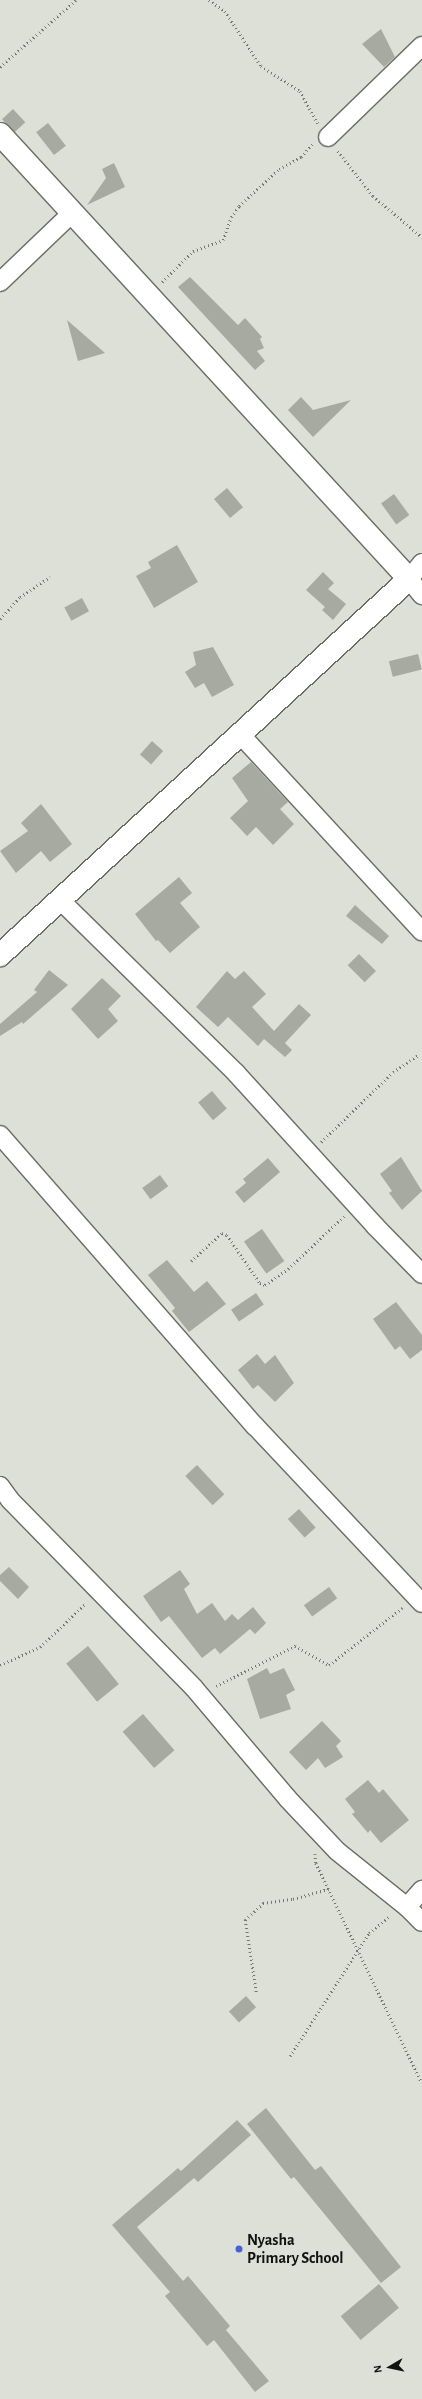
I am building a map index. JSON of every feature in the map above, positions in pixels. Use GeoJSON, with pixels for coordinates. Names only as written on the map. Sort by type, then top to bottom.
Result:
{"type":"FeatureCollection","features":[{"type":"Feature","properties":{"kind":"street"},"geometry":{"type":"LineString","coordinates":[[325,134],[422,46]]}},
{"type":"Feature","properties":{"kind":"street"},"geometry":{"type":"LineString","coordinates":[[0,134],[148,296],[418,579],[239,733],[0,955]]}},
{"type":"Feature","properties":{"kind":"street"},"geometry":{"type":"LineString","coordinates":[[0,282],[72,214]]}},
{"type":"Feature","properties":{"kind":"street"},"geometry":{"type":"LineString","coordinates":[[239,733],[422,931]]}},
{"type":"Feature","properties":{"kind":"street"},"geometry":{"type":"LineString","coordinates":[[59,899],[236,1073],[356,1205],[422,1274]]}},
{"type":"Feature","properties":{"kind":"street"},"geometry":{"type":"LineString","coordinates":[[0,1135],[255,1426],[422,1603]]}},
{"type":"Feature","properties":{"kind":"street"},"geometry":{"type":"LineString","coordinates":[[0,1486],[99,1592],[194,1688],[309,1821],[337,1851],[407,1907],[422,1922]]}},
{"type":"Feature","properties":{"kind":"street"},"geometry":{"type":"LineString","coordinates":[[407,1907],[422,1890]]}},
{"type":"Feature","properties":{"kind":"path"},"geometry":{"type":"LineString","coordinates":[[0,67],[76,0]]}},
{"type":"Feature","properties":{"kind":"path"},"geometry":{"type":"LineString","coordinates":[[209,0],[225,11],[261,66],[300,91],[325,134],[373,196],[422,237]]}},
{"type":"Feature","properties":{"kind":"path"},"geometry":{"type":"LineString","coordinates":[[148,296],[193,251],[223,240],[231,217],[239,206],[279,169],[301,156],[325,134]]}},
{"type":"Feature","properties":{"kind":"path"},"geometry":{"type":"LineString","coordinates":[[0,619],[20,598],[50,577]]}},
{"type":"Feature","properties":{"kind":"path"},"geometry":{"type":"LineString","coordinates":[[309,1153],[393,1072],[418,1055]]}},
{"type":"Feature","properties":{"kind":"path"},"geometry":{"type":"LineString","coordinates":[[191,1260],[222,1234],[227,1235],[260,1284],[265,1285],[288,1269],[356,1205]]}},
{"type":"Feature","properties":{"kind":"path"},"geometry":{"type":"LineString","coordinates":[[0,1665],[40,1647],[99,1592]]}},
{"type":"Feature","properties":{"kind":"path"},"geometry":{"type":"LineString","coordinates":[[194,1688],[211,1688],[295,1646],[329,1665],[375,1631],[401,1608],[422,1603]]}},
{"type":"Feature","properties":{"kind":"path"},"geometry":{"type":"LineString","coordinates":[[309,1821],[316,1863],[359,1949],[422,2083]]}},
{"type":"Feature","properties":{"kind":"path"},"geometry":{"type":"LineString","coordinates":[[256,1992],[245,1920],[264,1903],[293,1899],[329,1889]]}},
{"type":"Feature","properties":{"kind":"path"},"geometry":{"type":"LineString","coordinates":[[290,2056],[369,1933],[385,1918],[407,1907]]}},
{"type":"Feature","properties":{"kind":"building"},"geometry":{"type":"Polygon","coordinates":[[[381,29],[395,57],[384,67],[362,44],[381,29]]]}},
{"type":"Feature","properties":{"kind":"building"},"geometry":{"type":"Polygon","coordinates":[[[13,109],[25,122],[14,132],[2,119],[13,109]]]}},
{"type":"Feature","properties":{"kind":"building"},"geometry":{"type":"Polygon","coordinates":[[[48,123],[66,146],[54,155],[36,132],[48,123]]]}},
{"type":"Feature","properties":{"kind":"building"},"geometry":{"type":"Polygon","coordinates":[[[114,163],[125,187],[87,205],[106,178],[102,169],[114,163]]]}},
{"type":"Feature","properties":{"kind":"building"},"geometry":{"type":"Polygon","coordinates":[[[190,277],[238,325],[245,318],[262,337],[260,339],[264,348],[257,351],[265,361],[255,370],[178,287],[190,277]]]}},
{"type":"Feature","properties":{"kind":"building"},"geometry":{"type":"Polygon","coordinates":[[[67,320],[105,353],[78,361],[67,320]]]}},
{"type":"Feature","properties":{"kind":"building"},"geometry":{"type":"Polygon","coordinates":[[[301,397],[313,410],[351,400],[313,437],[288,410],[301,397]]]}},
{"type":"Feature","properties":{"kind":"building"},"geometry":{"type":"Polygon","coordinates":[[[227,488],[243,507],[230,518],[214,499],[227,488]]]}},
{"type":"Feature","properties":{"kind":"building"},"geometry":{"type":"Polygon","coordinates":[[[394,494],[409,515],[396,524],[381,503],[394,494]]]}},
{"type":"Feature","properties":{"kind":"building"},"geometry":{"type":"Polygon","coordinates":[[[177,545],[198,582],[154,608],[136,576],[151,568],[148,562],[177,545]]]}},
{"type":"Feature","properties":{"kind":"building"},"geometry":{"type":"Polygon","coordinates":[[[323,572],[334,583],[328,589],[346,604],[333,620],[322,610],[325,607],[306,590],[323,572]]]}},
{"type":"Feature","properties":{"kind":"building"},"geometry":{"type":"Polygon","coordinates":[[[82,598],[89,611],[71,621],[64,607],[82,598]]]}},
{"type":"Feature","properties":{"kind":"building"},"geometry":{"type":"Polygon","coordinates":[[[213,647],[234,685],[212,697],[204,683],[195,688],[185,672],[196,665],[193,652],[213,647]]]}},
{"type":"Feature","properties":{"kind":"building"},"geometry":{"type":"Polygon","coordinates":[[[418,654],[422,670],[393,677],[389,661],[418,654]]]}},
{"type":"Feature","properties":{"kind":"building"},"geometry":{"type":"Polygon","coordinates":[[[152,741],[163,751],[151,764],[140,754],[152,741]]]}},
{"type":"Feature","properties":{"kind":"building"},"geometry":{"type":"Polygon","coordinates":[[[251,762],[288,802],[280,809],[294,824],[273,845],[256,827],[247,836],[230,818],[248,801],[232,778],[251,762]]]}},
{"type":"Feature","properties":{"kind":"building"},"geometry":{"type":"Polygon","coordinates":[[[41,804],[72,844],[50,862],[41,851],[16,873],[0,851],[28,831],[21,823],[41,804]]]}},
{"type":"Feature","properties":{"kind":"building"},"geometry":{"type":"Polygon","coordinates":[[[179,877],[192,893],[180,903],[200,927],[170,953],[158,940],[156,941],[135,914],[179,877]]]}},
{"type":"Feature","properties":{"kind":"building"},"geometry":{"type":"Polygon","coordinates":[[[355,905],[389,936],[382,944],[346,916],[355,905]]]}},
{"type":"Feature","properties":{"kind":"building"},"geometry":{"type":"Polygon","coordinates":[[[359,954],[376,971],[365,982],[348,965],[359,954]]]}},
{"type":"Feature","properties":{"kind":"building"},"geometry":{"type":"Polygon","coordinates":[[[49,970],[68,985],[23,1024],[22,1022],[0,1036],[0,1024],[37,992],[34,990],[49,970]]]}},
{"type":"Feature","properties":{"kind":"building"},"geometry":{"type":"Polygon","coordinates":[[[227,971],[235,979],[244,971],[266,994],[252,1007],[274,1031],[299,1004],[311,1015],[285,1043],[292,1050],[285,1057],[264,1039],[258,1046],[228,1017],[218,1027],[196,1007],[227,971]]]}},
{"type":"Feature","properties":{"kind":"building"},"geometry":{"type":"Polygon","coordinates":[[[102,978],[121,996],[108,1009],[118,1021],[98,1039],[71,1009],[102,978]]]}},
{"type":"Feature","properties":{"kind":"building"},"geometry":{"type":"Polygon","coordinates":[[[212,1091],[227,1109],[213,1120],[198,1103],[212,1091]]]}},
{"type":"Feature","properties":{"kind":"building"},"geometry":{"type":"Polygon","coordinates":[[[401,1157],[422,1191],[402,1210],[389,1193],[392,1191],[380,1174],[401,1157]]]}},
{"type":"Feature","properties":{"kind":"building"},"geometry":{"type":"Polygon","coordinates":[[[268,1158],[280,1172],[244,1203],[235,1192],[246,1183],[243,1179],[268,1158]]]}},
{"type":"Feature","properties":{"kind":"building"},"geometry":{"type":"Polygon","coordinates":[[[160,1175],[168,1186],[150,1199],[142,1188],[160,1175]]]}},
{"type":"Feature","properties":{"kind":"building"},"geometry":{"type":"Polygon","coordinates":[[[262,1229],[284,1261],[266,1274],[244,1242],[262,1229]]]}},
{"type":"Feature","properties":{"kind":"building"},"geometry":{"type":"Polygon","coordinates":[[[167,1260],[194,1292],[207,1281],[226,1304],[189,1332],[172,1311],[175,1308],[148,1275],[167,1260]]]}},
{"type":"Feature","properties":{"kind":"building"},"geometry":{"type":"Polygon","coordinates":[[[256,1293],[264,1305],[239,1321],[231,1310],[256,1293]]]}},
{"type":"Feature","properties":{"kind":"building"},"geometry":{"type":"Polygon","coordinates":[[[396,1302],[422,1335],[422,1350],[410,1359],[400,1346],[395,1350],[373,1319],[396,1302]]]}},
{"type":"Feature","properties":{"kind":"building"},"geometry":{"type":"Polygon","coordinates":[[[257,1354],[265,1364],[275,1355],[294,1383],[275,1402],[258,1385],[253,1389],[238,1370],[257,1354]]]}},
{"type":"Feature","properties":{"kind":"building"},"geometry":{"type":"Polygon","coordinates":[[[197,1465],[224,1494],[213,1505],[185,1476],[197,1465]]]}},
{"type":"Feature","properties":{"kind":"building"},"geometry":{"type":"Polygon","coordinates":[[[299,1509],[316,1528],[305,1538],[288,1519],[299,1509]]]}},
{"type":"Feature","properties":{"kind":"building"},"geometry":{"type":"Polygon","coordinates":[[[9,1567],[29,1587],[18,1599],[0,1581],[0,1575],[9,1567]]]}},
{"type":"Feature","properties":{"kind":"building"},"geometry":{"type":"Polygon","coordinates":[[[180,1570],[190,1584],[184,1589],[197,1614],[212,1603],[225,1621],[232,1614],[238,1620],[253,1607],[266,1623],[255,1634],[250,1629],[220,1654],[215,1648],[202,1658],[169,1616],[161,1622],[143,1596],[180,1570]]]}},
{"type":"Feature","properties":{"kind":"building"},"geometry":{"type":"Polygon","coordinates":[[[329,1587],[337,1598],[312,1617],[304,1605],[329,1587]]]}},
{"type":"Feature","properties":{"kind":"building"},"geometry":{"type":"Polygon","coordinates":[[[88,1646],[119,1684],[97,1702],[66,1664],[88,1646]]]}},
{"type":"Feature","properties":{"kind":"building"},"geometry":{"type":"Polygon","coordinates":[[[267,1668],[270,1674],[284,1668],[295,1690],[286,1695],[291,1709],[260,1719],[247,1679],[267,1668]]]}},
{"type":"Feature","properties":{"kind":"building"},"geometry":{"type":"Polygon","coordinates":[[[143,1714],[174,1750],[154,1768],[123,1732],[143,1714]]]}},
{"type":"Feature","properties":{"kind":"building"},"geometry":{"type":"Polygon","coordinates":[[[322,1721],[341,1741],[336,1746],[343,1757],[325,1768],[318,1758],[306,1770],[289,1752],[322,1721]]]}},
{"type":"Feature","properties":{"kind":"building"},"geometry":{"type":"Polygon","coordinates":[[[368,1780],[379,1793],[383,1789],[409,1820],[381,1843],[370,1830],[368,1833],[352,1814],[355,1812],[345,1799],[368,1780]]]}},
{"type":"Feature","properties":{"kind":"building"},"geometry":{"type":"Polygon","coordinates":[[[246,1996],[256,2007],[239,2023],[229,2011],[246,1996]]]}},
{"type":"Feature","properties":{"kind":"building"},"geometry":{"type":"Polygon","coordinates":[[[266,2108],[315,2170],[321,2166],[401,2267],[381,2283],[294,2177],[291,2179],[247,2124],[266,2108]]]}},
{"type":"Feature","properties":{"kind":"building"},"geometry":{"type":"Polygon","coordinates":[[[237,2120],[251,2135],[198,2182],[194,2178],[137,2227],[183,2281],[188,2276],[230,2326],[226,2330],[269,2381],[255,2392],[214,2340],[207,2346],[165,2296],[170,2292],[112,2225],[178,2168],[181,2171],[237,2120]]]}},
{"type":"Feature","properties":{"kind":"building"},"geometry":{"type":"Polygon","coordinates":[[[379,2284],[399,2308],[361,2340],[341,2316],[379,2284]]]}},
{"type":"Feature","properties":{"kind":"place","name":"Nyasha Primary School"},"geometry":{"type":"Point","coordinates":[239,2249]}}]}
